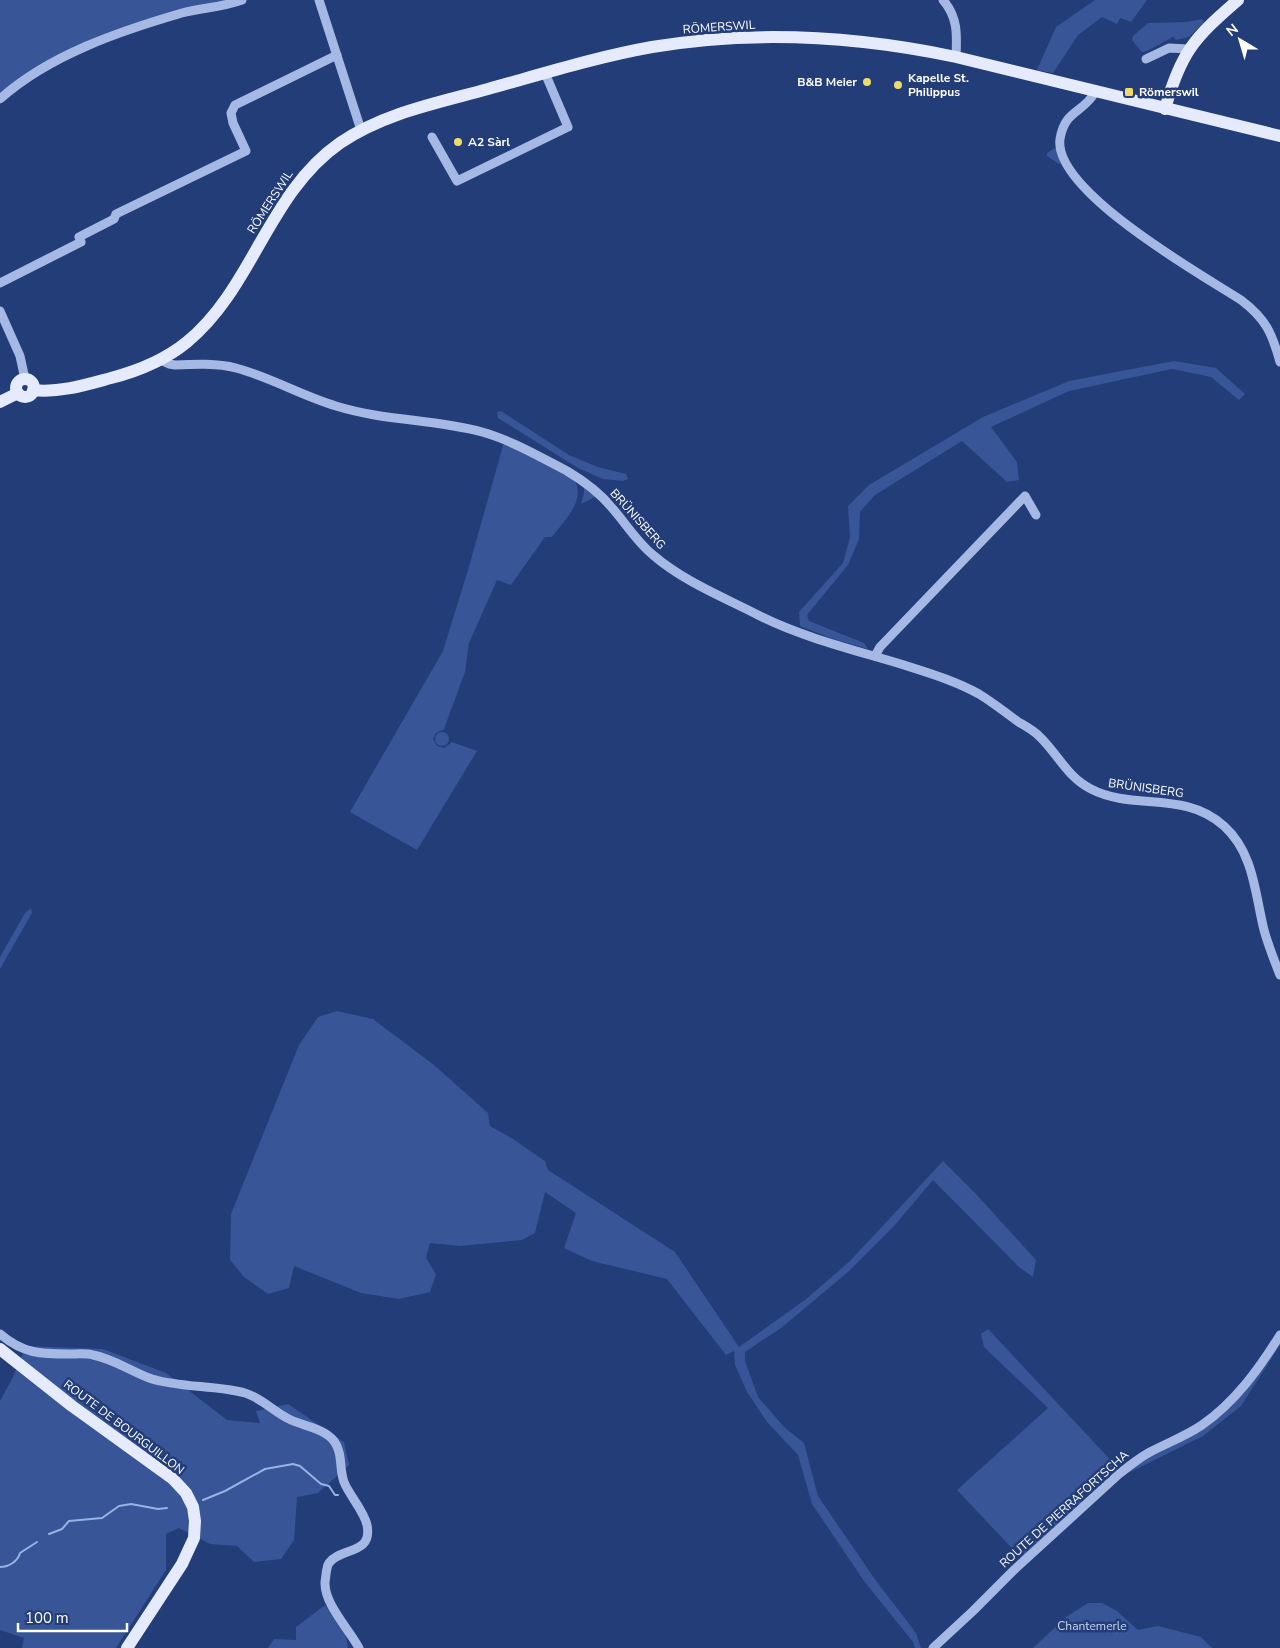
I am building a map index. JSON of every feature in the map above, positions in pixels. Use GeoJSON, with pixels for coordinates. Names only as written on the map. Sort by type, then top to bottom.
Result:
{"type":"FeatureCollection","features":[{"type":"Feature","properties":{"kind":"main road"},"geometry":{"type":"LineString","coordinates":[[1165,109],[1173,80],[1188,49],[1204,30],[1238,0]]}},
{"type":"Feature","properties":{"kind":"main road","name":"RÖMERSWIL"},"geometry":{"type":"LineString","coordinates":[[33,390],[58,391],[124,375],[160,360],[186,343],[206,324],[222,304],[293,188],[306,172],[328,152],[370,125],[407,111],[598,59],[652,47],[740,38],[800,37],[909,47],[1280,136]]}},
{"type":"Feature","properties":{"kind":"main road"},"geometry":{"type":"LineString","coordinates":[[25,379],[32,383],[33,390],[30,395],[25,397],[18,393],[16,388],[18,383],[25,379]]}},
{"type":"Feature","properties":{"kind":"main road"},"geometry":{"type":"LineString","coordinates":[[0,402],[18,393]]}},
{"type":"Feature","properties":{"kind":"main road","name":"ROUTE DE BOURGUILLON"},"geometry":{"type":"LineString","coordinates":[[0,1349],[72,1406],[173,1479],[186,1493],[193,1506],[195,1521],[194,1538],[189,1549],[182,1564],[128,1648]]}},
{"type":"Feature","properties":{"kind":"street"},"geometry":{"type":"LineString","coordinates":[[0,99],[24,80],[100,40],[132,28],[185,13],[242,0]]}},
{"type":"Feature","properties":{"kind":"street"},"geometry":{"type":"LineString","coordinates":[[319,0],[361,130]]}},
{"type":"Feature","properties":{"kind":"street"},"geometry":{"type":"LineString","coordinates":[[942,0],[951,11],[955,22],[956,57]]}},
{"type":"Feature","properties":{"kind":"street"},"geometry":{"type":"LineString","coordinates":[[1146,59],[1172,47],[1188,49]]}},
{"type":"Feature","properties":{"kind":"street"},"geometry":{"type":"LineString","coordinates":[[0,283],[82,242],[79,236],[114,219],[116,214],[246,151],[233,123],[231,113],[235,105],[337,55]]}},
{"type":"Feature","properties":{"kind":"street"},"geometry":{"type":"LineString","coordinates":[[432,138],[457,181],[568,127],[545,73]]}},
{"type":"Feature","properties":{"kind":"street"},"geometry":{"type":"LineString","coordinates":[[1095,92],[1091,99],[1065,122],[1060,144],[1064,157],[1077,179],[1110,212],[1256,312],[1265,323],[1273,338],[1280,362]]}},
{"type":"Feature","properties":{"kind":"street"},"geometry":{"type":"LineString","coordinates":[[0,311],[20,356],[25,379]]}},
{"type":"Feature","properties":{"kind":"street","name":"BRÜNISBERG"},"geometry":{"type":"LineString","coordinates":[[160,360],[176,365],[218,365],[235,368],[322,402],[344,408],[385,417],[458,426],[484,432],[505,440],[586,484],[613,508],[645,548],[680,575],[768,620],[826,642],[934,674],[976,692],[1040,737],[1072,776],[1094,791],[1122,799],[1182,805],[1197,809],[1215,818],[1228,828],[1252,871],[1266,938],[1280,974]]}},
{"type":"Feature","properties":{"kind":"street"},"geometry":{"type":"LineString","coordinates":[[875,656],[880,647],[1025,496],[1036,515]]}},
{"type":"Feature","properties":{"kind":"street"},"geometry":{"type":"LineString","coordinates":[[0,1334],[26,1351],[40,1354],[91,1354],[111,1360],[150,1378],[172,1384],[209,1387],[246,1394],[257,1398],[289,1419],[325,1434],[334,1441],[339,1451],[343,1480],[367,1522],[368,1535],[363,1545],[335,1558],[328,1564],[325,1584],[328,1600],[359,1648]]}},
{"type":"Feature","properties":{"kind":"street","name":"ROUTE DE PIERRAFORTSCHA"},"geometry":{"type":"LineString","coordinates":[[933,1648],[1118,1474],[1134,1462],[1185,1435],[1221,1410],[1260,1367],[1280,1335]]}},
{"type":"Feature","properties":{"kind":"green space"},"geometry":{"type":"Polygon","coordinates":[[[0,0],[234,0],[99,37],[0,97],[0,0]]]}},
{"type":"Feature","properties":{"kind":"green space"},"geometry":{"type":"Polygon","coordinates":[[[1095,0],[1147,0],[1131,22],[1120,18],[1117,24],[1102,17],[1078,35],[1053,73],[1037,70],[1056,27],[1095,0]]]}},
{"type":"Feature","properties":{"kind":"green space"},"geometry":{"type":"Polygon","coordinates":[[[1202,19],[1204,22],[1189,37],[1176,40],[1173,37],[1147,51],[1142,52],[1132,40],[1133,36],[1148,23],[1187,22],[1202,19]]]}},
{"type":"Feature","properties":{"kind":"green space"},"geometry":{"type":"Polygon","coordinates":[[[1057,148],[1063,161],[1062,163],[1059,164],[1047,156],[1047,153],[1057,148]]]}},
{"type":"Feature","properties":{"kind":"green space"},"geometry":{"type":"Polygon","coordinates":[[[1174,361],[1216,368],[1245,394],[1239,400],[1211,377],[1172,369],[1069,391],[991,427],[1017,462],[1019,480],[1007,482],[962,441],[875,495],[860,512],[859,539],[848,565],[807,615],[809,621],[864,643],[868,649],[833,639],[800,626],[799,612],[843,563],[850,537],[848,506],[869,485],[983,417],[1069,381],[1174,361]]]}},
{"type":"Feature","properties":{"kind":"green space"},"geometry":{"type":"Polygon","coordinates":[[[501,411],[569,455],[598,467],[626,474],[628,479],[623,481],[603,479],[578,468],[498,418],[497,412],[501,411]]]}},
{"type":"Feature","properties":{"kind":"green space"},"geometry":{"type":"Polygon","coordinates":[[[504,442],[574,479],[578,495],[568,517],[552,537],[545,537],[511,585],[497,580],[469,643],[465,672],[444,729],[436,733],[433,739],[437,746],[444,748],[452,742],[477,751],[417,850],[350,812],[443,651],[504,442]]]}},
{"type":"Feature","properties":{"kind":"green space"},"geometry":{"type":"Polygon","coordinates":[[[584,487],[597,496],[581,504],[584,493],[584,487]]]}},
{"type":"Feature","properties":{"kind":"green space"},"geometry":{"type":"Polygon","coordinates":[[[442,732],[447,734],[449,739],[447,744],[442,746],[437,744],[435,739],[437,734],[442,732]]]}},
{"type":"Feature","properties":{"kind":"green space"},"geometry":{"type":"Polygon","coordinates":[[[31,908],[32,913],[0,969],[0,957],[25,913],[31,908]]]}},
{"type":"Feature","properties":{"kind":"green space"},"geometry":{"type":"Polygon","coordinates":[[[337,1011],[373,1019],[434,1065],[488,1113],[490,1126],[545,1161],[548,1170],[675,1252],[739,1347],[805,1300],[850,1261],[943,1161],[976,1194],[1036,1260],[1033,1277],[1019,1267],[933,1180],[894,1226],[848,1272],[781,1328],[745,1352],[745,1361],[758,1397],[784,1427],[804,1443],[818,1496],[874,1578],[916,1633],[921,1648],[915,1648],[913,1642],[864,1581],[812,1504],[798,1455],[767,1422],[747,1392],[735,1365],[734,1351],[726,1355],[667,1279],[592,1261],[564,1248],[576,1213],[545,1192],[535,1233],[522,1240],[460,1246],[430,1243],[426,1258],[436,1274],[430,1292],[399,1299],[361,1293],[294,1266],[289,1288],[268,1294],[244,1277],[230,1260],[231,1214],[299,1045],[318,1017],[337,1011]]]}},
{"type":"Feature","properties":{"kind":"green space"},"geometry":{"type":"Polygon","coordinates":[[[988,1329],[1120,1470],[1116,1473],[1110,1468],[1083,1495],[1087,1500],[1022,1559],[957,1490],[1048,1408],[984,1347],[981,1334],[988,1329]]]}},
{"type":"Feature","properties":{"kind":"green space"},"geometry":{"type":"Polygon","coordinates":[[[1280,1339],[1280,1345],[1241,1406],[1203,1436],[1120,1477],[1136,1464],[1202,1427],[1280,1339]]]}},
{"type":"Feature","properties":{"kind":"green space"},"geometry":{"type":"Polygon","coordinates":[[[26,1346],[103,1349],[166,1373],[227,1420],[260,1423],[256,1411],[288,1404],[344,1442],[349,1465],[318,1493],[297,1497],[294,1540],[281,1559],[254,1562],[237,1546],[210,1544],[179,1528],[166,1534],[166,1570],[116,1648],[22,1648],[24,1638],[0,1630],[0,1401],[26,1346]]]}},
{"type":"Feature","properties":{"kind":"green space","name":"Chantemerle"},"geometry":{"type":"Polygon","coordinates":[[[1088,1603],[1102,1603],[1117,1611],[1138,1630],[1158,1626],[1201,1637],[1212,1648],[1033,1648],[1066,1617],[1088,1603]]]}},
{"type":"Feature","properties":{"kind":"green space"},"geometry":{"type":"Polygon","coordinates":[[[325,1605],[346,1636],[348,1648],[268,1648],[274,1639],[296,1640],[296,1627],[325,1605]]]}},
{"type":"Feature","properties":{"kind":"waterway"},"geometry":{"type":"LineString","coordinates":[[203,1500],[225,1491],[265,1469],[293,1464],[300,1466],[321,1484],[329,1486],[335,1495],[338,1495]]}},
{"type":"Feature","properties":{"kind":"waterway"},"geometry":{"type":"LineString","coordinates":[[49,1534],[62,1529],[69,1521],[102,1518],[119,1506],[131,1504],[158,1509],[167,1508]]}},
{"type":"Feature","properties":{"kind":"waterway"},"geometry":{"type":"LineString","coordinates":[[0,1567],[13,1563],[20,1553],[37,1542]]}},
{"type":"Feature","properties":{"kind":"place","name":"B&B Meier"},"geometry":{"type":"Point","coordinates":[867,82]}},
{"type":"Feature","properties":{"kind":"place","name":"Kapelle St. Philippus"},"geometry":{"type":"Point","coordinates":[898,85]}},
{"type":"Feature","properties":{"kind":"place","name":"Römerswil"},"geometry":{"type":"Point","coordinates":[1129,92]}},
{"type":"Feature","properties":{"kind":"place","name":"A2 Sàrl"},"geometry":{"type":"Point","coordinates":[458,142]}}]}
